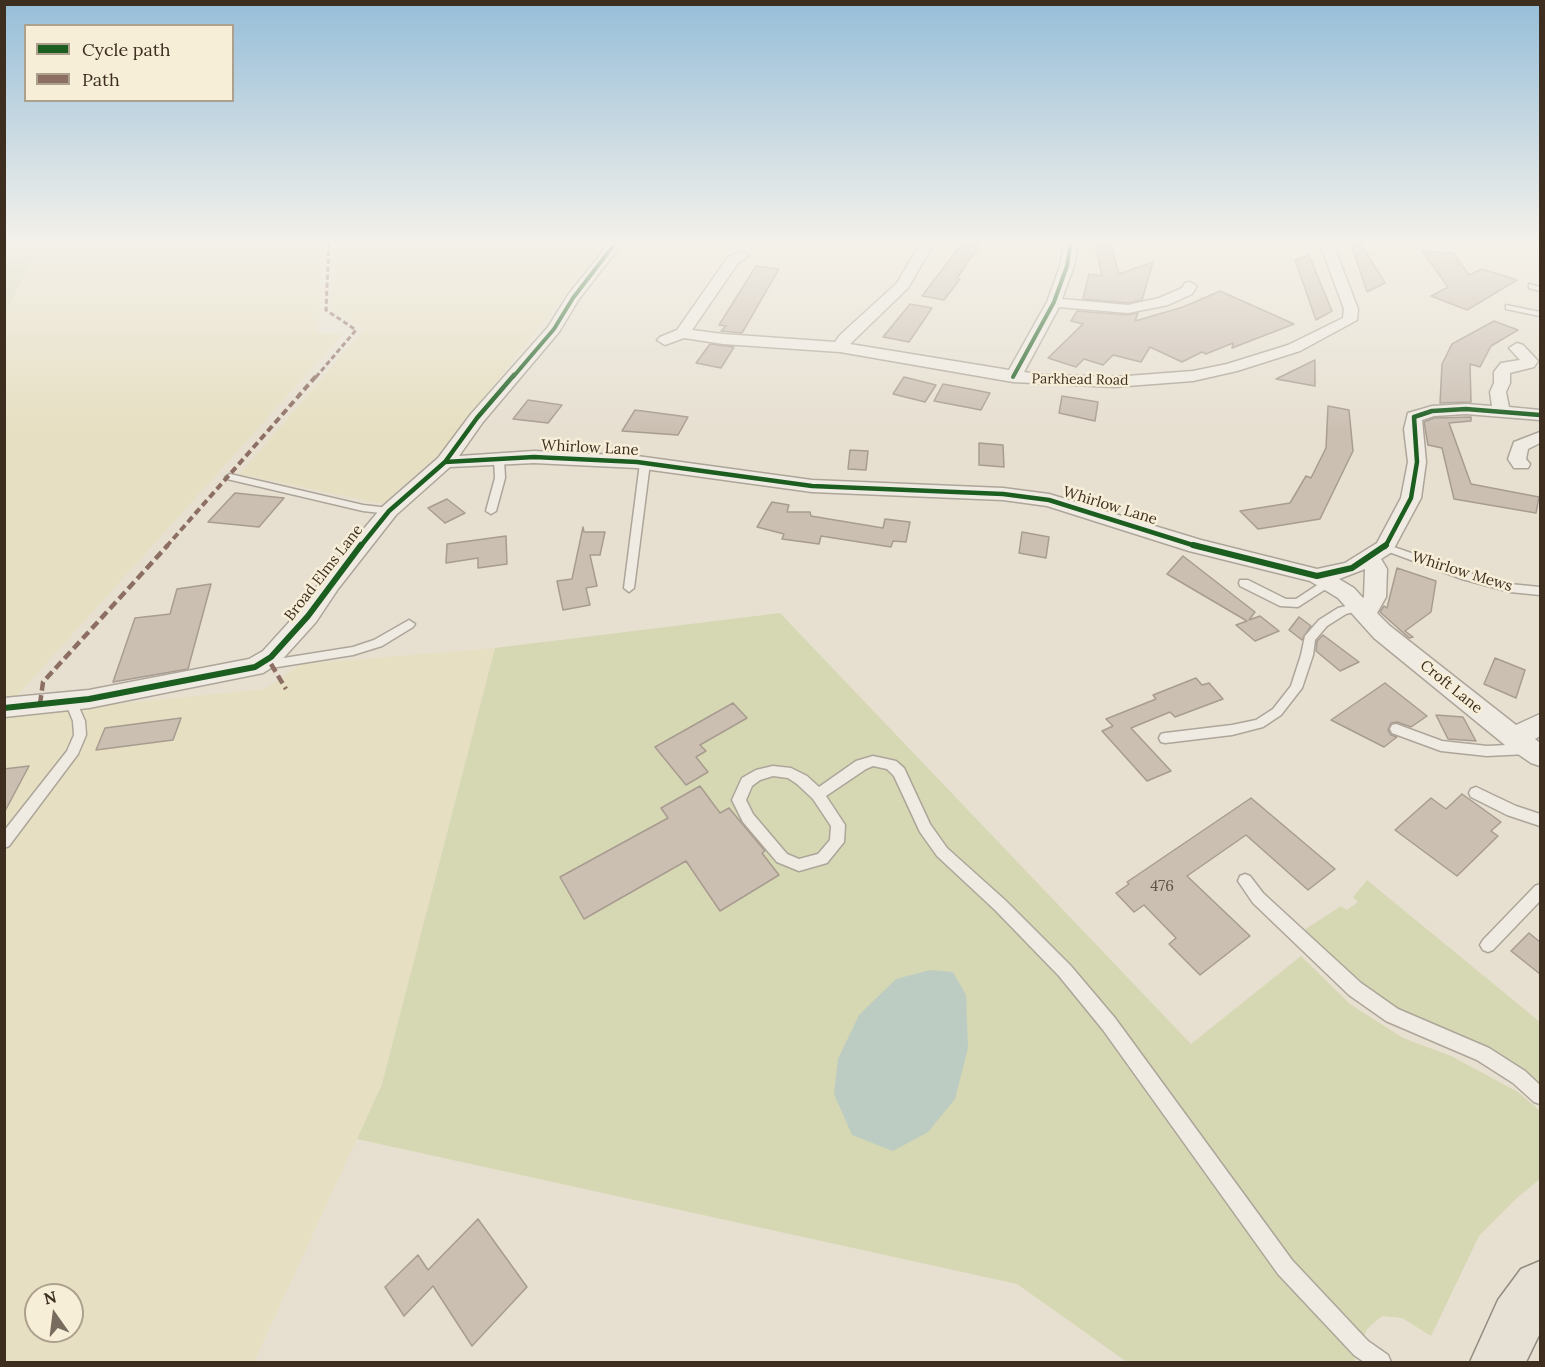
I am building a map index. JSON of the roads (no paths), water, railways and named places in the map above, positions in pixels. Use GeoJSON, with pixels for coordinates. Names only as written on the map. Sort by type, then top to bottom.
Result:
{"type":"FeatureCollection","features":[{"type":"Feature","properties":{"kind":"main road"},"geometry":{"type":"LineString","coordinates":[[1498,1362],[1517,1319],[1540,1287]]}},
{"type":"Feature","properties":{"kind":"street","name":"Broad Elms Lane"},"geometry":{"type":"LineString","coordinates":[[4,708],[71,701],[255,667],[271,657],[308,616],[330,584],[389,511],[446,462],[477,418],[554,329],[569,305]]}},
{"type":"Feature","properties":{"kind":"street"},"geometry":{"type":"LineString","coordinates":[[665,340],[682,333],[702,305]]}},
{"type":"Feature","properties":{"kind":"street"},"geometry":{"type":"LineString","coordinates":[[840,347],[845,338],[881,305]]}},
{"type":"Feature","properties":{"kind":"street"},"geometry":{"type":"LineString","coordinates":[[1013,377],[1052,305]]}},
{"type":"Feature","properties":{"kind":"street"},"geometry":{"type":"LineString","coordinates":[[1076,305],[1128,309],[1149,305]]}},
{"type":"Feature","properties":{"kind":"street","name":"Parkhead Road"},"geometry":{"type":"LineString","coordinates":[[682,333],[723,339],[840,347],[1013,377],[1077,382],[1174,378],[1232,368],[1294,348],[1344,324],[1352,315],[1349,305]]}},
{"type":"Feature","properties":{"kind":"street"},"geometry":{"type":"LineString","coordinates":[[1501,411],[1498,392],[1502,384],[1502,372],[1507,366],[1528,364],[1530,361],[1517,348]]}},
{"type":"Feature","properties":{"kind":"street"},"geometry":{"type":"LineString","coordinates":[[1362,611],[1375,597],[1378,552],[1411,498],[1417,462],[1414,417],[1445,410],[1501,411],[1540,415]]}},
{"type":"Feature","properties":{"kind":"street"},"geometry":{"type":"LineString","coordinates":[[1521,464],[1517,459],[1520,446],[1540,437]]}},
{"type":"Feature","properties":{"kind":"street","name":"Whirlow Lane"},"geometry":{"type":"LineString","coordinates":[[446,462],[534,457],[645,464],[812,486],[1003,494],[1049,500],[1196,546],[1322,579],[1378,552]]}},
{"type":"Feature","properties":{"kind":"street","name":"Croft Lane"},"geometry":{"type":"LineString","coordinates":[[1322,579],[1346,593],[1382,632],[1528,747]]}},
{"type":"Feature","properties":{"kind":"street"},"geometry":{"type":"LineString","coordinates":[[1528,747],[1540,724]]}},
{"type":"Feature","properties":{"kind":"lane"},"geometry":{"type":"LineString","coordinates":[[1509,307],[1540,314]]}},
{"type":"Feature","properties":{"kind":"lane"},"geometry":{"type":"LineString","coordinates":[[491,511],[500,478],[499,459]]}},
{"type":"Feature","properties":{"kind":"lane"},"geometry":{"type":"LineString","coordinates":[[629,588],[645,464]]}},
{"type":"Feature","properties":{"kind":"lane"},"geometry":{"type":"LineString","coordinates":[[230,477],[363,508],[389,511]]}},
{"type":"Feature","properties":{"kind":"lane","name":"Whirlow Mews"},"geometry":{"type":"LineString","coordinates":[[1378,552],[1510,588],[1540,591]]}},
{"type":"Feature","properties":{"kind":"lane"},"geometry":{"type":"LineString","coordinates":[[1244,583],[1284,603],[1298,603],[1322,579]]}},
{"type":"Feature","properties":{"kind":"lane"},"geometry":{"type":"LineString","coordinates":[[1165,738],[1232,730],[1259,724],[1277,712],[1296,688],[1307,655],[1309,639],[1323,623],[1342,611],[1362,611]]}},
{"type":"Feature","properties":{"kind":"lane"},"geometry":{"type":"LineString","coordinates":[[255,667],[353,651],[378,643],[409,624]]}},
{"type":"Feature","properties":{"kind":"lane"},"geometry":{"type":"LineString","coordinates":[[4,842],[72,754],[80,735],[79,722],[71,701]]}},
{"type":"Feature","properties":{"kind":"lane"},"geometry":{"type":"LineString","coordinates":[[1396,729],[1441,746],[1487,751],[1528,747]]}},
{"type":"Feature","properties":{"kind":"lane"},"geometry":{"type":"LineString","coordinates":[[818,795],[861,765],[873,761],[891,765],[899,772],[925,828],[942,852],[1000,905],[1065,971],[1109,1024],[1285,1267],[1361,1348],[1381,1362]]}},
{"type":"Feature","properties":{"kind":"lane"},"geometry":{"type":"LineString","coordinates":[[773,771],[790,773],[802,780],[818,795],[838,825],[837,842],[822,859],[800,865],[782,858],[748,818],[739,800],[747,782],[756,775],[773,771]]}},
{"type":"Feature","properties":{"kind":"lane"},"geometry":{"type":"LineString","coordinates":[[1476,793],[1512,811],[1540,820]]}},
{"type":"Feature","properties":{"kind":"lane"},"geometry":{"type":"LineString","coordinates":[[1245,881],[1258,898],[1355,988],[1392,1015],[1483,1054],[1519,1077],[1540,1096]]}},
{"type":"Feature","properties":{"kind":"lane"},"geometry":{"type":"LineString","coordinates":[[1488,945],[1540,891]]}}]}
